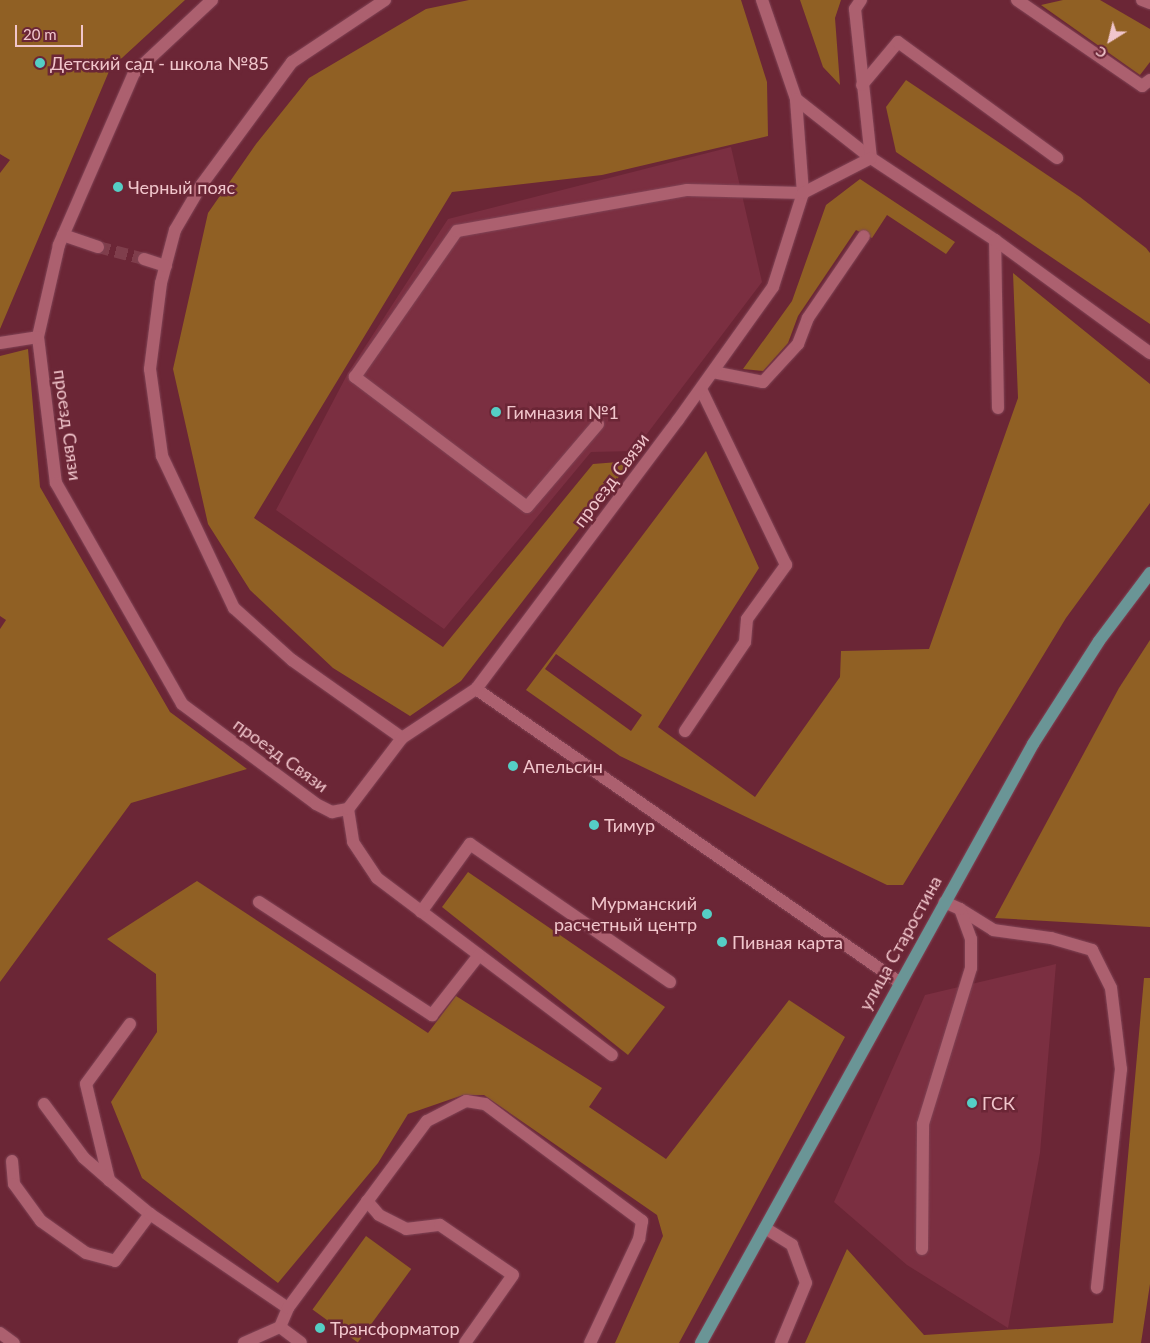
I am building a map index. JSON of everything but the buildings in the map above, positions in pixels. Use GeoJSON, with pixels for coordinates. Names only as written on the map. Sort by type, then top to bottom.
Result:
{"type":"FeatureCollection","features":[{"type":"Feature","properties":{"kind":"main road","name":"улица Старостина"},"geometry":{"type":"LineString","coordinates":[[701,1343],[899,982],[1066,690],[1150,573]]}},
{"type":"Feature","properties":{"kind":"street","name":"проезд Связи"},"geometry":{"type":"LineString","coordinates":[[212,0],[134,72],[63,235],[38,337],[56,483],[182,704],[316,804],[332,812],[348,809],[402,738],[476,689],[701,389],[773,287],[803,193]]}},
{"type":"Feature","properties":{"kind":"street"},"geometry":{"type":"LineString","coordinates":[[385,0],[292,62],[202,184],[176,230],[166,266],[150,369],[162,456],[234,608],[292,660],[402,738]]}},
{"type":"Feature","properties":{"kind":"street"},"geometry":{"type":"LineString","coordinates":[[762,0],[796,99],[803,193]]}},
{"type":"Feature","properties":{"kind":"street"},"geometry":{"type":"LineString","coordinates":[[861,0],[855,9],[871,158]]}},
{"type":"Feature","properties":{"kind":"street"},"geometry":{"type":"LineString","coordinates":[[1142,0],[1150,3]]}},
{"type":"Feature","properties":{"kind":"street"},"geometry":{"type":"LineString","coordinates":[[1023,1],[1142,86],[1150,80]]}},
{"type":"Feature","properties":{"kind":"street"},"geometry":{"type":"LineString","coordinates":[[862,85],[898,42],[1057,158]]}},
{"type":"Feature","properties":{"kind":"street"},"geometry":{"type":"LineString","coordinates":[[796,99],[871,158],[995,240],[1150,353]]}},
{"type":"Feature","properties":{"kind":"street"},"geometry":{"type":"LineString","coordinates":[[598,424],[527,507],[355,376],[457,231],[687,190],[803,193],[871,158]]}},
{"type":"Feature","properties":{"kind":"street"},"geometry":{"type":"LineString","coordinates":[[63,235],[98,247]]}},
{"type":"Feature","properties":{"kind":"street"},"geometry":{"type":"LineString","coordinates":[[713,372],[763,382],[798,344],[808,318],[864,236]]}},
{"type":"Feature","properties":{"kind":"street"},"geometry":{"type":"LineString","coordinates":[[995,240],[998,408]]}},
{"type":"Feature","properties":{"kind":"street"},"geometry":{"type":"LineString","coordinates":[[144,259],[166,266]]}},
{"type":"Feature","properties":{"kind":"street"},"geometry":{"type":"LineString","coordinates":[[0,343],[38,337]]}},
{"type":"Feature","properties":{"kind":"street"},"geometry":{"type":"LineString","coordinates":[[685,731],[744,642],[747,619],[786,565],[701,389]]}},
{"type":"Feature","properties":{"kind":"street"},"geometry":{"type":"LineString","coordinates":[[476,689],[899,982]]}},
{"type":"Feature","properties":{"kind":"street"},"geometry":{"type":"LineString","coordinates":[[348,809],[348,827],[364,861],[377,878],[612,1056]]}},
{"type":"Feature","properties":{"kind":"street"},"geometry":{"type":"LineString","coordinates":[[421,912],[470,844],[670,982]]}},
{"type":"Feature","properties":{"kind":"street"},"geometry":{"type":"LineString","coordinates":[[259,902],[432,1015],[479,955]]}},
{"type":"Feature","properties":{"kind":"street"},"geometry":{"type":"LineString","coordinates":[[944,902],[960,909],[993,930],[1050,938],[1092,950],[1111,988],[1121,1068],[1097,1288]]}},
{"type":"Feature","properties":{"kind":"street"},"geometry":{"type":"LineString","coordinates":[[922,1249],[923,1124],[971,968],[971,939],[960,909]]}},
{"type":"Feature","properties":{"kind":"street"},"geometry":{"type":"LineString","coordinates":[[109,1180],[86,1084],[130,1024]]}},
{"type":"Feature","properties":{"kind":"street"},"geometry":{"type":"LineString","coordinates":[[244,1343],[280,1328],[288,1308],[427,1121],[466,1101],[485,1104],[642,1221],[639,1239],[590,1343]]}},
{"type":"Feature","properties":{"kind":"street"},"geometry":{"type":"LineString","coordinates":[[44,1104],[84,1158],[109,1180],[150,1214],[288,1308]]}},
{"type":"Feature","properties":{"kind":"street"},"geometry":{"type":"LineString","coordinates":[[12,1161],[14,1184],[41,1221],[86,1252],[114,1260],[150,1214]]}},
{"type":"Feature","properties":{"kind":"street"},"geometry":{"type":"LineString","coordinates":[[367,1201],[379,1215],[406,1228],[440,1225],[513,1275],[465,1343]]}},
{"type":"Feature","properties":{"kind":"street"},"geometry":{"type":"LineString","coordinates":[[765,1228],[792,1245],[806,1283],[781,1343]]}},
{"type":"Feature","properties":{"kind":"street"},"geometry":{"type":"LineString","coordinates":[[280,1328],[301,1343]]}},
{"type":"Feature","properties":{"kind":"street"},"geometry":{"type":"LineString","coordinates":[[0,1333],[14,1343]]}},
{"type":"Feature","properties":{"kind":"shaded area"},"geometry":{"type":"Polygon","coordinates":[[[0,0],[185,0],[110,69],[0,329],[0,173],[10,160],[0,154],[0,0]]]}},
{"type":"Feature","properties":{"kind":"shaded area"},"geometry":{"type":"Polygon","coordinates":[[[469,0],[741,0],[767,82],[768,136],[602,175],[452,192],[254,518],[443,647],[593,464],[631,461],[461,681],[410,716],[333,668],[250,590],[208,524],[173,369],[208,213],[256,144],[309,78],[426,9],[469,0]]]}},
{"type":"Feature","properties":{"kind":"shaded area"},"geometry":{"type":"Polygon","coordinates":[[[800,0],[841,0],[835,18],[840,85],[823,67],[800,0]]]}},
{"type":"Feature","properties":{"kind":"shaded area"},"geometry":{"type":"Polygon","coordinates":[[[1063,0],[1100,0],[1150,29],[1150,62],[1140,75],[1041,5],[1063,0]]]}},
{"type":"Feature","properties":{"kind":"shaded area"},"geometry":{"type":"Polygon","coordinates":[[[906,80],[1080,197],[1146,248],[1150,253],[1150,324],[896,152],[886,107],[906,80]]]}},
{"type":"Feature","properties":{"kind":"shaded area","name":"Гимназия №1"},"geometry":{"type":"Polygon","coordinates":[[[731,147],[762,282],[634,451],[591,452],[444,629],[276,510],[348,373],[448,219],[731,147]]]}},
{"type":"Feature","properties":{"kind":"shaded area"},"geometry":{"type":"Polygon","coordinates":[[[860,179],[955,242],[946,254],[887,215],[872,238],[856,230],[798,316],[788,343],[763,371],[743,369],[792,301],[826,205],[860,179]]]}},
{"type":"Feature","properties":{"kind":"shaded area"},"geometry":{"type":"Polygon","coordinates":[[[1013,273],[1150,384],[1150,503],[1066,618],[903,885],[887,885],[620,756],[526,690],[706,451],[759,568],[658,727],[755,797],[840,677],[841,651],[929,649],[1018,398],[1013,273]],[[556,654],[545,669],[631,731],[642,715],[556,654]]]}},
{"type":"Feature","properties":{"kind":"shaded area"},"geometry":{"type":"Polygon","coordinates":[[[28,349],[40,487],[170,712],[247,769],[131,803],[0,982],[0,629],[6,620],[0,616],[0,356],[28,349]]]}},
{"type":"Feature","properties":{"kind":"shaded area"},"geometry":{"type":"Polygon","coordinates":[[[1150,640],[1150,927],[995,918],[1119,688],[1150,640]]]}},
{"type":"Feature","properties":{"kind":"shaded area"},"geometry":{"type":"Polygon","coordinates":[[[468,872],[665,1007],[628,1055],[442,907],[468,872]]]}},
{"type":"Feature","properties":{"kind":"shaded area"},"geometry":{"type":"Polygon","coordinates":[[[197,881],[428,1033],[456,996],[602,1088],[589,1107],[666,1159],[789,1000],[845,1037],[679,1343],[615,1343],[663,1236],[657,1215],[484,1095],[463,1095],[408,1114],[378,1163],[278,1283],[142,1178],[111,1102],[157,1032],[156,974],[107,939],[197,881]]]}},
{"type":"Feature","properties":{"kind":"shaded area"},"geometry":{"type":"Polygon","coordinates":[[[1056,964],[1040,1153],[1008,1328],[907,1265],[834,1202],[925,995],[1056,964]]]}},
{"type":"Feature","properties":{"kind":"shaded area"},"geometry":{"type":"Polygon","coordinates":[[[1144,978],[1150,978],[1150,1284],[1141,1343],[805,1343],[847,1249],[924,1335],[1113,1323],[1144,978]]]}},
{"type":"Feature","properties":{"kind":"shaded area"},"geometry":{"type":"Polygon","coordinates":[[[366,1236],[411,1269],[358,1343],[313,1310],[366,1236]]]}},
{"type":"Feature","properties":{"kind":"tunnel"},"geometry":{"type":"LineString","coordinates":[[98,247],[144,259]]}},
{"type":"Feature","properties":{"kind":"place","name":"Детский сад - школа №85"},"geometry":{"type":"Point","coordinates":[40,63]}},
{"type":"Feature","properties":{"kind":"place","name":"Черный пояс"},"geometry":{"type":"Point","coordinates":[118,187]}},
{"type":"Feature","properties":{"kind":"place","name":"Гимназия №1"},"geometry":{"type":"Point","coordinates":[496,412]}},
{"type":"Feature","properties":{"kind":"place","name":"Апельсин"},"geometry":{"type":"Point","coordinates":[513,766]}},
{"type":"Feature","properties":{"kind":"place","name":"Тимур"},"geometry":{"type":"Point","coordinates":[594,825]}},
{"type":"Feature","properties":{"kind":"place","name":"Мурманский расчетный центр"},"geometry":{"type":"Point","coordinates":[707,914]}},
{"type":"Feature","properties":{"kind":"place","name":"Пивная карта"},"geometry":{"type":"Point","coordinates":[722,942]}},
{"type":"Feature","properties":{"kind":"place","name":"ГСК"},"geometry":{"type":"Point","coordinates":[972,1103]}},
{"type":"Feature","properties":{"kind":"place","name":"Трансформатор"},"geometry":{"type":"Point","coordinates":[320,1328]}}]}
